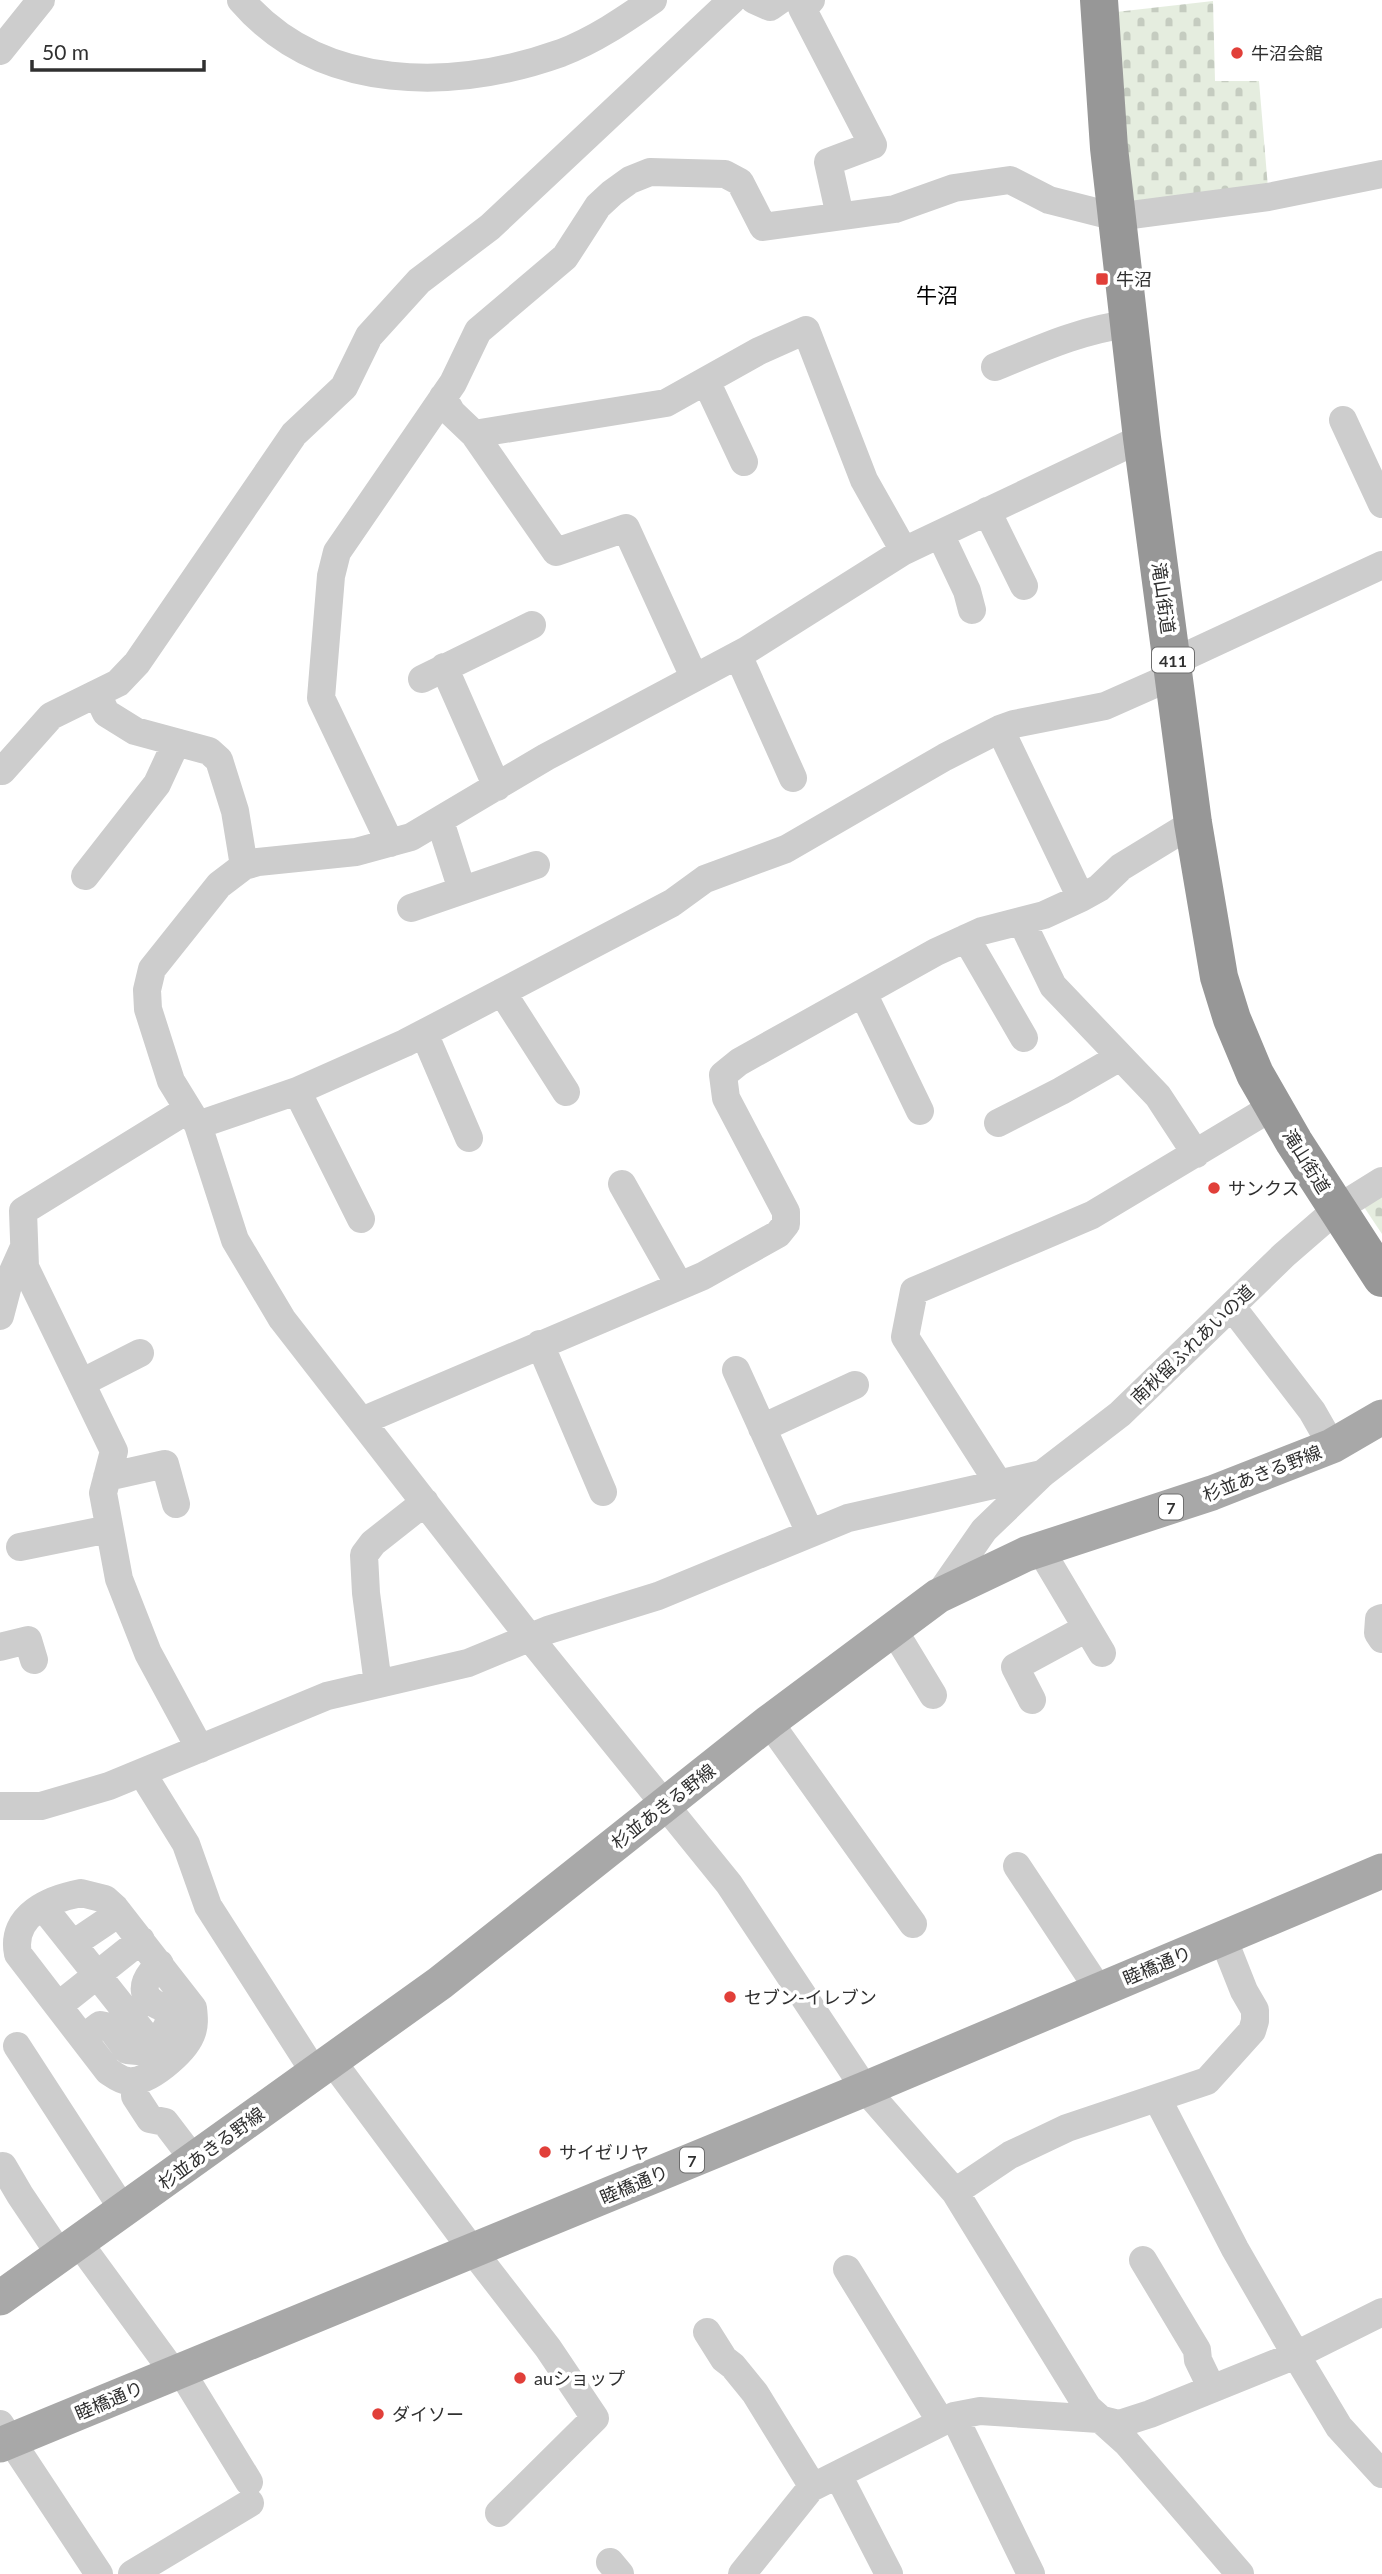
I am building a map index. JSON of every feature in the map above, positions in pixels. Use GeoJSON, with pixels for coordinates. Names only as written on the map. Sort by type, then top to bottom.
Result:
{"type":"FeatureCollection","features":[{"type":"Feature","properties":{"kind":"highway","name":"滝山街道"},"geometry":{"type":"LineString","coordinates":[[1099,0],[1116,217],[1142,438],[1194,823],[1219,977],[1232,1019],[1255,1074],[1382,1278]]}},
{"type":"Feature","properties":{"kind":"main road","name":"杉並あきる野線"},"geometry":{"type":"LineString","coordinates":[[0,2298],[440,1983],[769,1722],[938,1596],[1040,1549],[1212,1493],[1332,1446],[1382,1417]]}},
{"type":"Feature","properties":{"kind":"main road","name":"睦橋通り"},"geometry":{"type":"LineString","coordinates":[[4,2437],[177,2372],[473,2251],[1382,1871]]}},
{"type":"Feature","properties":{"kind":"street"},"geometry":{"type":"LineString","coordinates":[[0,51],[41,0]]}},
{"type":"Feature","properties":{"kind":"street"},"geometry":{"type":"LineString","coordinates":[[241,0],[274,33],[306,53],[352,68],[394,76],[433,79],[491,72],[563,52],[603,34],[653,0]]}},
{"type":"Feature","properties":{"kind":"street"},"geometry":{"type":"LineString","coordinates":[[0,767],[2,771],[51,716],[118,683],[137,663],[294,433],[344,387],[369,336],[419,281],[490,227],[732,0]]}},
{"type":"Feature","properties":{"kind":"street"},"geometry":{"type":"LineString","coordinates":[[754,0],[769,7],[780,0]]}},
{"type":"Feature","properties":{"kind":"street"},"geometry":{"type":"LineString","coordinates":[[811,0],[802,8],[873,145],[828,162],[840,216]]}},
{"type":"Feature","properties":{"kind":"street"},"geometry":{"type":"LineString","coordinates":[[390,843],[321,698],[331,576],[337,552],[453,383],[478,331],[565,257],[598,206],[630,180],[650,172],[724,174],[740,182],[763,227],[895,209],[954,188],[1010,180],[1049,200],[1116,217],[1268,197],[1382,174]]}},
{"type":"Feature","properties":{"kind":"street"},"geometry":{"type":"LineString","coordinates":[[995,367],[1049,345],[1113,326],[1129,324]]}},
{"type":"Feature","properties":{"kind":"street"},"geometry":{"type":"LineString","coordinates":[[474,434],[666,403],[767,346],[806,330],[863,480],[904,551]]}},
{"type":"Feature","properties":{"kind":"street"},"geometry":{"type":"LineString","coordinates":[[706,381],[744,462]]}},
{"type":"Feature","properties":{"kind":"street"},"geometry":{"type":"LineString","coordinates":[[443,397],[452,413],[474,434],[556,552],[626,528],[694,677]]}},
{"type":"Feature","properties":{"kind":"street"},"geometry":{"type":"LineString","coordinates":[[1343,420],[1382,504]]}},
{"type":"Feature","properties":{"kind":"street"},"geometry":{"type":"LineString","coordinates":[[1142,438],[904,551],[738,654],[546,757],[411,837],[356,852],[258,862],[244,866],[219,885],[181,932],[152,970],[147,990],[148,1009],[171,1081],[193,1118],[235,1240],[282,1319],[530,1638],[729,1884],[865,2089],[955,2192],[1088,2408],[1126,2443],[1240,2574]]}},
{"type":"Feature","properties":{"kind":"street"},"geometry":{"type":"LineString","coordinates":[[987,512],[1024,586]]}},
{"type":"Feature","properties":{"kind":"street"},"geometry":{"type":"LineString","coordinates":[[940,534],[967,590],[972,610]]}},
{"type":"Feature","properties":{"kind":"street"},"geometry":{"type":"LineString","coordinates":[[200,1749],[148,1653],[119,1578],[103,1493],[114,1451],[25,1267],[23,1211],[193,1118],[297,1091],[424,1033],[672,903],[705,879],[786,849],[944,757],[1000,729],[1105,706],[1174,668],[1382,565]]}},
{"type":"Feature","properties":{"kind":"street"},"geometry":{"type":"LineString","coordinates":[[497,787],[433,673],[532,625]]}},
{"type":"Feature","properties":{"kind":"street"},"geometry":{"type":"LineString","coordinates":[[738,654],[793,778]]}},
{"type":"Feature","properties":{"kind":"street"},"geometry":{"type":"LineString","coordinates":[[97,694],[106,713],[135,730],[209,751],[219,760],[235,811],[244,866]]}},
{"type":"Feature","properties":{"kind":"street"},"geometry":{"type":"LineString","coordinates":[[1000,729],[1082,898]]}},
{"type":"Feature","properties":{"kind":"street"},"geometry":{"type":"LineString","coordinates":[[85,876],[157,784],[176,743]]}},
{"type":"Feature","properties":{"kind":"street"},"geometry":{"type":"LineString","coordinates":[[440,821],[462,890]]}},
{"type":"Feature","properties":{"kind":"street"},"geometry":{"type":"LineString","coordinates":[[362,1421],[703,1276],[778,1234],[786,1224],[786,1212],[726,1098],[723,1075],[739,1062],[891,975],[966,938],[982,931],[1022,922],[1082,898],[1099,888],[1121,867],[1194,823]]}},
{"type":"Feature","properties":{"kind":"street"},"geometry":{"type":"LineString","coordinates":[[411,908],[536,865]]}},
{"type":"Feature","properties":{"kind":"street"},"geometry":{"type":"LineString","coordinates":[[1022,922],[1053,986],[1158,1096],[1196,1154]]}},
{"type":"Feature","properties":{"kind":"street"},"geometry":{"type":"LineString","coordinates":[[966,938],[1024,1038]]}},
{"type":"Feature","properties":{"kind":"street"},"geometry":{"type":"LineString","coordinates":[[502,992],[566,1092]]}},
{"type":"Feature","properties":{"kind":"street"},"geometry":{"type":"LineString","coordinates":[[863,993],[920,1111]]}},
{"type":"Feature","properties":{"kind":"street"},"geometry":{"type":"LineString","coordinates":[[424,1033],[469,1138]]}},
{"type":"Feature","properties":{"kind":"street"},"geometry":{"type":"LineString","coordinates":[[998,1123],[1062,1091],[1120,1057]]}},
{"type":"Feature","properties":{"kind":"street"},"geometry":{"type":"LineString","coordinates":[[297,1091],[361,1219]]}},
{"type":"Feature","properties":{"kind":"street"},"geometry":{"type":"LineString","coordinates":[[999,1484],[905,1337],[914,1291],[1092,1215],[1274,1107]]}},
{"type":"Feature","properties":{"kind":"street","name":"南秋留ふれあいの道"},"geometry":{"type":"LineString","coordinates":[[938,1596],[984,1530],[1042,1474],[1120,1414],[1284,1255],[1337,1209],[1382,1181]]}},
{"type":"Feature","properties":{"kind":"street"},"geometry":{"type":"LineString","coordinates":[[622,1184],[679,1285]]}},
{"type":"Feature","properties":{"kind":"street"},"geometry":{"type":"LineString","coordinates":[[0,1317],[10,1278],[24,1247]]}},
{"type":"Feature","properties":{"kind":"street"},"geometry":{"type":"LineString","coordinates":[[1232,1307],[1312,1411],[1332,1446]]}},
{"type":"Feature","properties":{"kind":"street"},"geometry":{"type":"LineString","coordinates":[[540,1345],[603,1492]]}},
{"type":"Feature","properties":{"kind":"street"},"geometry":{"type":"LineString","coordinates":[[81,1383],[140,1353]]}},
{"type":"Feature","properties":{"kind":"street"},"geometry":{"type":"LineString","coordinates":[[736,1370],[810,1533]]}},
{"type":"Feature","properties":{"kind":"street"},"geometry":{"type":"LineString","coordinates":[[762,1428],[855,1385]]}},
{"type":"Feature","properties":{"kind":"street"},"geometry":{"type":"LineString","coordinates":[[107,1477],[165,1464],[176,1504]]}},
{"type":"Feature","properties":{"kind":"street"},"geometry":{"type":"LineString","coordinates":[[0,1806],[41,1806],[109,1786],[327,1696],[468,1662],[548,1630],[658,1595],[848,1518],[1042,1474]]}},
{"type":"Feature","properties":{"kind":"street"},"geometry":{"type":"LineString","coordinates":[[378,1684],[366,1593],[365,1555],[373,1543],[425,1502]]}},
{"type":"Feature","properties":{"kind":"street"},"geometry":{"type":"LineString","coordinates":[[20,1547],[109,1528]]}},
{"type":"Feature","properties":{"kind":"street"},"geometry":{"type":"LineString","coordinates":[[1040,1549],[1102,1653]]}},
{"type":"Feature","properties":{"kind":"street"},"geometry":{"type":"LineString","coordinates":[[1382,1618],[1379,1619],[1378,1633],[1382,1639]]}},
{"type":"Feature","properties":{"kind":"street"},"geometry":{"type":"LineString","coordinates":[[1032,1700],[1015,1667],[1087,1628]]}},
{"type":"Feature","properties":{"kind":"street"},"geometry":{"type":"LineString","coordinates":[[893,1629],[933,1695]]}},
{"type":"Feature","properties":{"kind":"street"},"geometry":{"type":"LineString","coordinates":[[0,1647],[28,1640],[34,1660]]}},
{"type":"Feature","properties":{"kind":"street"},"geometry":{"type":"LineString","coordinates":[[769,1722],[913,1924]]}},
{"type":"Feature","properties":{"kind":"street"},"geometry":{"type":"LineString","coordinates":[[142,1773],[187,1844],[208,1906],[323,2067],[473,2251],[548,2348],[595,2418],[499,2513]]}},
{"type":"Feature","properties":{"kind":"street"},"geometry":{"type":"LineString","coordinates":[[1017,1866],[1098,1990]]}},
{"type":"Feature","properties":{"kind":"street"},"geometry":{"type":"LineString","coordinates":[[83,2038],[100,2025],[110,2027],[127,2050],[160,2053],[187,2042],[195,2020],[188,1998],[119,1913],[105,1899],[93,1894],[68,1896],[33,1911],[24,1920],[16,1942],[18,1954],[108,2071],[126,2081],[144,2079],[160,2053]]}},
{"type":"Feature","properties":{"kind":"street"},"geometry":{"type":"LineString","coordinates":[[46,1905],[51,1917],[160,2053]]}},
{"type":"Feature","properties":{"kind":"street"},"geometry":{"type":"LineString","coordinates":[[73,1944],[119,1913]]}},
{"type":"Feature","properties":{"kind":"street"},"geometry":{"type":"LineString","coordinates":[[955,2192],[1010,2155],[1068,2128],[1207,2081],[1252,2031],[1255,2021],[1255,2010],[1244,1991],[1223,1938]]}},
{"type":"Feature","properties":{"kind":"street"},"geometry":{"type":"LineString","coordinates":[[58,2006],[141,1940]]}},
{"type":"Feature","properties":{"kind":"street"},"geometry":{"type":"LineString","coordinates":[[17,2046],[124,2211]]}},
{"type":"Feature","properties":{"kind":"street"},"geometry":{"type":"LineString","coordinates":[[135,2081],[135,2096],[150,2119],[165,2122],[194,2160]]}},
{"type":"Feature","properties":{"kind":"street"},"geometry":{"type":"LineString","coordinates":[[1157,2098],[1235,2249],[1339,2427],[1382,2474]]}},
{"type":"Feature","properties":{"kind":"street"},"geometry":{"type":"LineString","coordinates":[[3,2166],[20,2195],[177,2372],[249,2492],[132,2574]]}},
{"type":"Feature","properties":{"kind":"street"},"geometry":{"type":"LineString","coordinates":[[1143,2260],[1197,2350],[1198,2360],[1213,2389]]}},
{"type":"Feature","properties":{"kind":"street"},"geometry":{"type":"LineString","coordinates":[[847,2269],[947,2419],[1031,2574]]}},
{"type":"Feature","properties":{"kind":"street"},"geometry":{"type":"LineString","coordinates":[[742,2574],[811,2488],[947,2419],[980,2411],[1099,2419],[1119,2424],[1296,2355],[1382,2312]]}},
{"type":"Feature","properties":{"kind":"street"},"geometry":{"type":"LineString","coordinates":[[707,2332],[724,2359],[755,2393],[811,2488]]}},
{"type":"Feature","properties":{"kind":"street"},"geometry":{"type":"LineString","coordinates":[[4,2437],[99,2574]]}},
{"type":"Feature","properties":{"kind":"street"},"geometry":{"type":"LineString","coordinates":[[838,2475],[889,2574]]}},
{"type":"Feature","properties":{"kind":"green space"},"geometry":{"type":"Polygon","coordinates":[[[1213,1],[1215,81],[1259,81],[1268,188],[1129,206],[1116,12],[1213,1]]]}},
{"type":"Feature","properties":{"kind":"green space"},"geometry":{"type":"Polygon","coordinates":[[[1382,1187],[1382,1234],[1360,1201],[1382,1187]]]}},
{"type":"Feature","properties":{"kind":"place","name":"牛沼会館"},"geometry":{"type":"Point","coordinates":[1237,53]}},
{"type":"Feature","properties":{"kind":"place","name":"牛沼"},"geometry":{"type":"Point","coordinates":[1102,279]}},
{"type":"Feature","properties":{"kind":"place","name":"サンクス"},"geometry":{"type":"Point","coordinates":[1214,1188]}},
{"type":"Feature","properties":{"kind":"place","name":"セブン-イレブン"},"geometry":{"type":"Point","coordinates":[730,1997]}},
{"type":"Feature","properties":{"kind":"place","name":"サイゼリヤ"},"geometry":{"type":"Point","coordinates":[545,2152]}},
{"type":"Feature","properties":{"kind":"place","name":"auショップ"},"geometry":{"type":"Point","coordinates":[520,2378]}},
{"type":"Feature","properties":{"kind":"place","name":"ダイソー"},"geometry":{"type":"Point","coordinates":[378,2414]}},
{"type":"Feature","properties":{"kind":"district","name":"牛沼"},"geometry":{"type":"Point","coordinates":[937,294]}}]}
